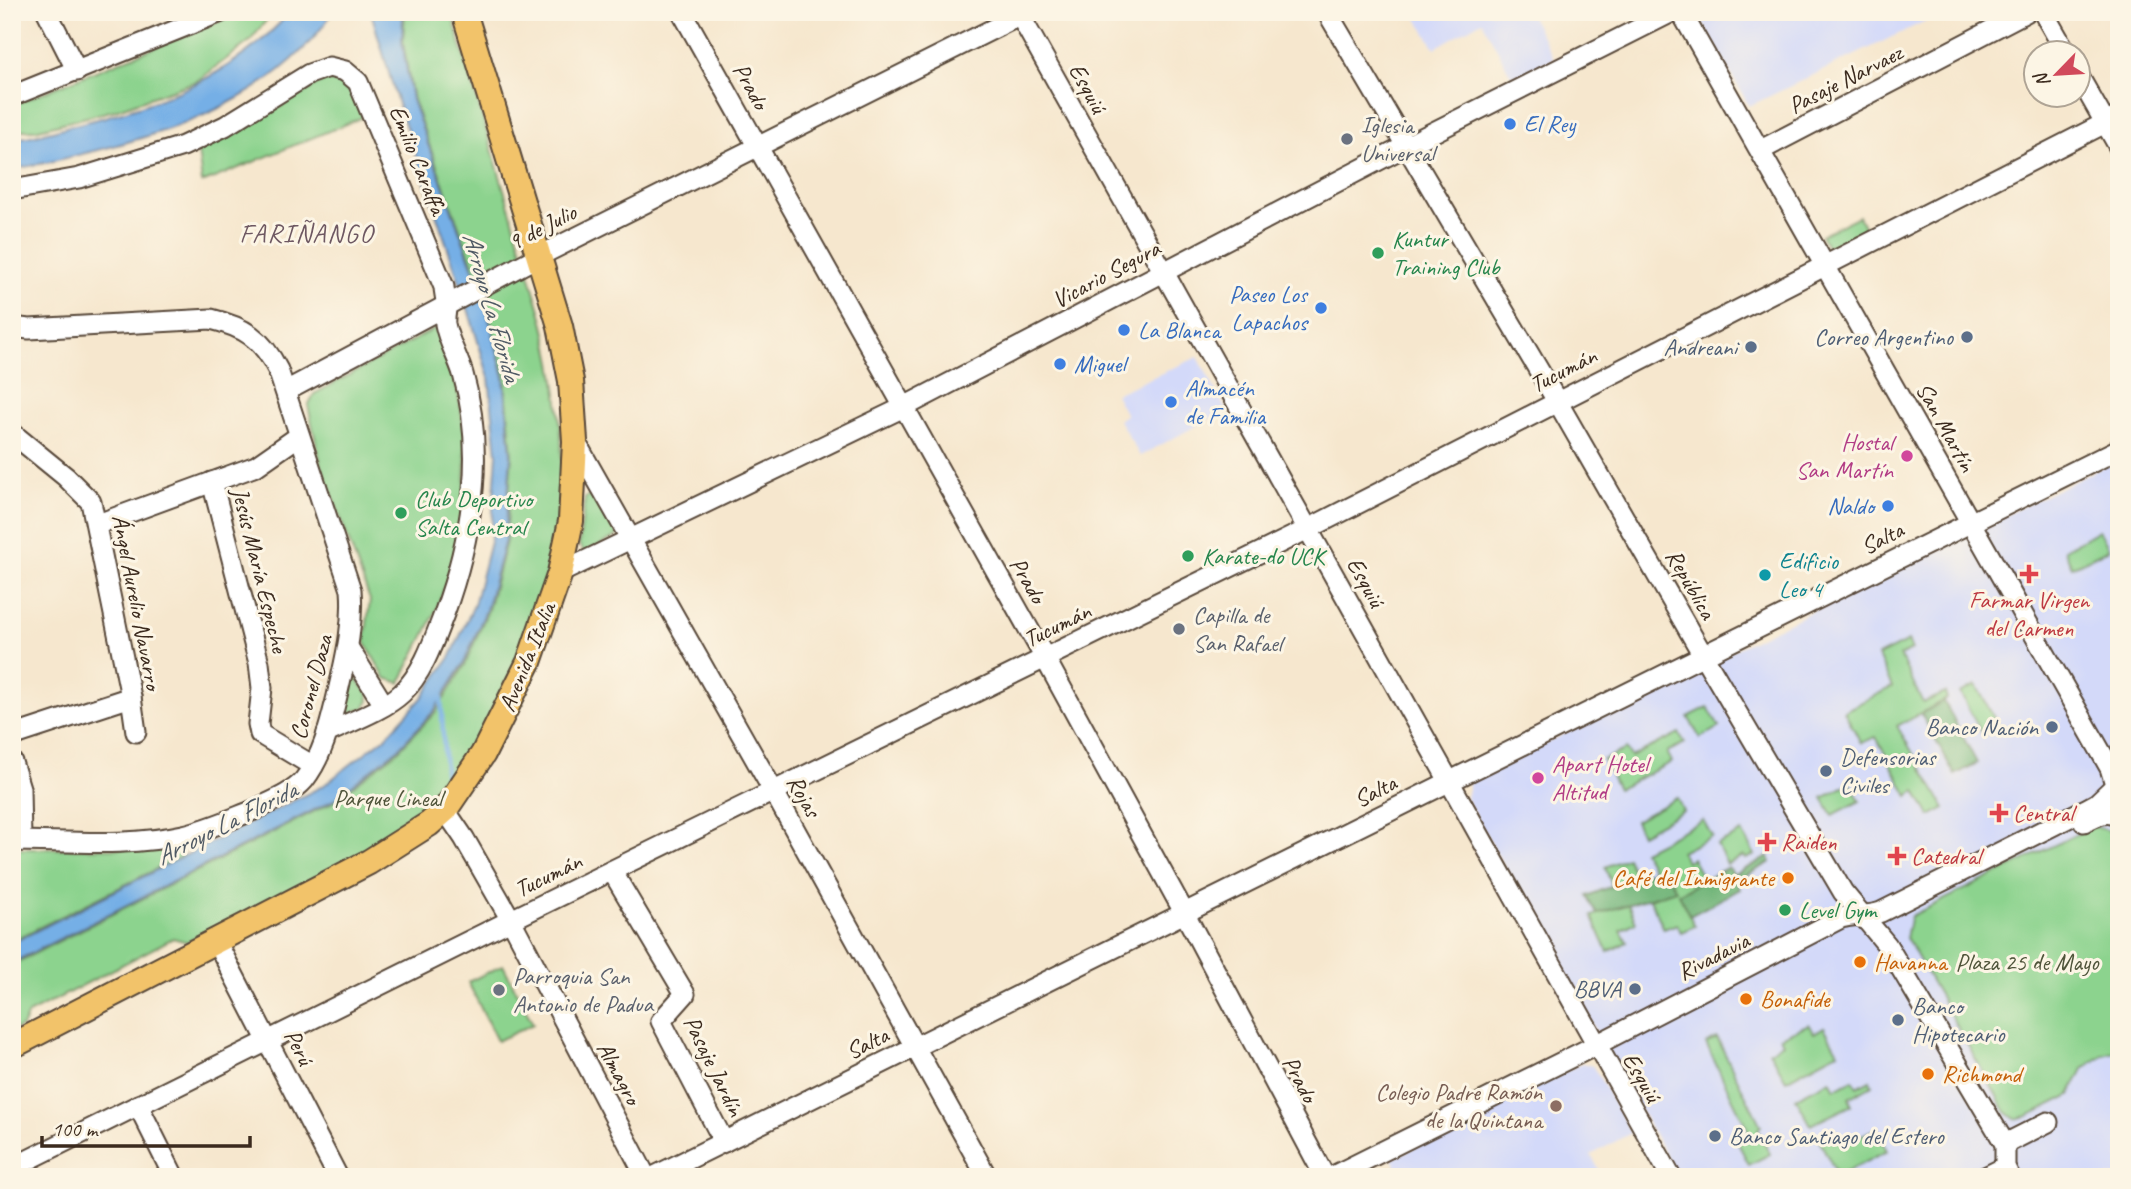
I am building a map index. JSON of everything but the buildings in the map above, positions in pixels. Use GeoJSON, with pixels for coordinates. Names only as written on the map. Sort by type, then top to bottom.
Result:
{"type":"FeatureCollection","features":[{"type":"Feature","properties":{"kind":"main road","name":"Avenida Italia"},"geometry":{"type":"LineString","coordinates":[[12,1046],[369,862],[445,810],[483,754],[529,662],[560,573],[571,521],[575,440],[568,367],[560,326],[464,12]]}},
{"type":"Feature","properties":{"kind":"street"},"geometry":{"type":"LineString","coordinates":[[47,12],[77,71]]}},
{"type":"Feature","properties":{"kind":"street"},"geometry":{"type":"LineString","coordinates":[[12,96],[221,12]]}},
{"type":"Feature","properties":{"kind":"street","name":"Prado"},"geometry":{"type":"LineString","coordinates":[[682,12],[902,408],[1045,658],[1325,1177]]}},
{"type":"Feature","properties":{"kind":"street","name":"República"},"geometry":{"type":"LineString","coordinates":[[1327,12],[1558,401],[1703,656],[1843,892],[1887,945],[2006,1144]]}},
{"type":"Feature","properties":{"kind":"street","name":"Vicario Segura"},"geometry":{"type":"LineString","coordinates":[[560,573],[902,408],[1406,146],[1672,12]]}},
{"type":"Feature","properties":{"kind":"street","name":"San Martín"},"geometry":{"type":"LineString","coordinates":[[1681,12],[1827,265],[2110,768],[2117,791]]}},
{"type":"Feature","properties":{"kind":"street","name":"Pasaje Narvaez"},"geometry":{"type":"LineString","coordinates":[[1761,150],[2026,12]]}},
{"type":"Feature","properties":{"kind":"street"},"geometry":{"type":"LineString","coordinates":[[2043,12],[2058,38]]}},
{"type":"Feature","properties":{"kind":"street","name":"9 de Julio"},"geometry":{"type":"LineString","coordinates":[[286,391],[539,256],[1022,13]]}},
{"type":"Feature","properties":{"kind":"street","name":"Esquiú"},"geometry":{"type":"LineString","coordinates":[[1022,13],[1163,272],[1671,1177]]}},
{"type":"Feature","properties":{"kind":"street","name":"Emilio Caraffa"},"geometry":{"type":"LineString","coordinates":[[12,190],[79,178],[183,146],[225,126],[309,74],[329,67],[345,71],[358,82],[443,287],[454,300],[444,323],[463,373],[474,443],[475,478],[469,531],[452,592],[439,629],[415,679],[400,695],[384,705],[327,733]]}},
{"type":"Feature","properties":{"kind":"street"},"geometry":{"type":"LineString","coordinates":[[2092,93],[2112,119],[2119,147]]}},
{"type":"Feature","properties":{"kind":"street","name":"Tucumán"},"geometry":{"type":"LineString","coordinates":[[12,1168],[1308,529],[2112,119]]}},
{"type":"Feature","properties":{"kind":"street"},"geometry":{"type":"LineString","coordinates":[[12,327],[30,329],[211,318],[238,326],[253,337],[271,355],[286,391]]}},
{"type":"Feature","properties":{"kind":"street","name":"Coronel Daza"},"geometry":{"type":"LineString","coordinates":[[17,841],[125,841],[184,835],[271,802],[303,782],[313,766],[327,733],[353,616],[351,590],[286,391]]}},
{"type":"Feature","properties":{"kind":"street","name":"Ángel Aurelio Navarro"},"geometry":{"type":"LineString","coordinates":[[12,433],[66,477],[91,502],[98,524],[136,732]]}},
{"type":"Feature","properties":{"kind":"street"},"geometry":{"type":"LineString","coordinates":[[98,524],[256,466],[299,436]]}},
{"type":"Feature","properties":{"kind":"street","name":"Rojas"},"geometry":{"type":"LineString","coordinates":[[575,440],[987,1177]]}},
{"type":"Feature","properties":{"kind":"street","name":"Salta"},"geometry":{"type":"LineString","coordinates":[[653,1177],[2119,449]]}},
{"type":"Feature","properties":{"kind":"street","name":"Jesús María Espeche"},"geometry":{"type":"LineString","coordinates":[[212,482],[259,663],[262,688],[258,724],[260,734],[313,766]]}},
{"type":"Feature","properties":{"kind":"street"},"geometry":{"type":"LineString","coordinates":[[348,647],[384,705]]}},
{"type":"Feature","properties":{"kind":"street"},"geometry":{"type":"LineString","coordinates":[[12,736],[131,697]]}},
{"type":"Feature","properties":{"kind":"street"},"geometry":{"type":"LineString","coordinates":[[12,762],[20,788],[17,841]]}},
{"type":"Feature","properties":{"kind":"street","name":"Rivadavia"},"geometry":{"type":"LineString","coordinates":[[1331,1177],[1596,1045],[1841,918],[1849,915],[1864,917],[1881,912],[2117,791]]}},
{"type":"Feature","properties":{"kind":"street","name":"Almagro"},"geometry":{"type":"LineString","coordinates":[[445,810],[511,920],[646,1177]]}},
{"type":"Feature","properties":{"kind":"street"},"geometry":{"type":"LineString","coordinates":[[1887,945],[1890,925],[1896,916],[2101,813],[2114,813],[2119,817]]}},
{"type":"Feature","properties":{"kind":"street","name":"Pasaje Jardín"},"geometry":{"type":"LineString","coordinates":[[612,871],[685,994],[661,1021],[724,1142]]}},
{"type":"Feature","properties":{"kind":"street","name":"Perú"},"geometry":{"type":"LineString","coordinates":[[216,941],[338,1177]]}},
{"type":"Feature","properties":{"kind":"street"},"geometry":{"type":"LineString","coordinates":[[138,1105],[174,1177]]}},
{"type":"Feature","properties":{"kind":"street"},"geometry":{"type":"LineString","coordinates":[[1985,1177],[2008,1172],[2006,1144],[2048,1122]]}},
{"type":"Feature","properties":{"kind":"shaded area"},"geometry":{"type":"Polygon","coordinates":[[[1413,12],[1529,12],[1554,59],[1513,79],[1482,21],[1435,48],[1413,12]]]}},
{"type":"Feature","properties":{"kind":"shaded area"},"geometry":{"type":"Polygon","coordinates":[[[1703,12],[1944,12],[1749,106],[1701,20],[1703,12]]]}},
{"type":"Feature","properties":{"kind":"shaded area","name":"Almacén de Familia"},"geometry":{"type":"Polygon","coordinates":[[[1198,357],[1226,410],[1140,456],[1119,420],[1126,415],[1115,394],[1198,357]]]}},
{"type":"Feature","properties":{"kind":"shaded area"},"geometry":{"type":"Polygon","coordinates":[[[2119,459],[2119,1177],[1678,1177],[1466,798],[1470,781],[2119,459]]]}},
{"type":"Feature","properties":{"kind":"shaded area","name":"Colegio Padre Ramón de la Quintana"},"geometry":{"type":"Polygon","coordinates":[[[1582,1063],[1593,1066],[1631,1133],[1591,1155],[1603,1177],[1401,1177],[1392,1159],[1582,1063]]]}},
{"type":"Feature","properties":{"kind":"green space"},"geometry":{"type":"Polygon","coordinates":[[[242,12],[273,12],[250,41],[197,81],[115,110],[35,130],[12,130],[12,105],[242,12]]]}},
{"type":"Feature","properties":{"kind":"green space","name":"Parque Lineal"},"geometry":{"type":"Polygon","coordinates":[[[405,12],[451,12],[542,317],[553,369],[560,418],[562,465],[559,511],[552,557],[522,649],[477,745],[463,767],[427,807],[407,824],[360,855],[233,919],[187,942],[173,938],[28,1014],[22,1027],[16,1030],[12,1026],[12,965],[333,802],[399,750],[436,712],[465,665],[488,610],[506,541],[512,454],[505,377],[485,298],[413,100],[403,42],[405,12]]]}},
{"type":"Feature","properties":{"kind":"green space"},"geometry":{"type":"Polygon","coordinates":[[[327,79],[350,92],[363,117],[202,183],[198,151],[240,130],[327,79]]]}},
{"type":"Feature","properties":{"kind":"green space"},"geometry":{"type":"Polygon","coordinates":[[[1859,216],[1867,233],[1830,252],[1821,235],[1859,216]]]}},
{"type":"Feature","properties":{"kind":"green space","name":"Club Deportivo Salta Central"},"geometry":{"type":"Polygon","coordinates":[[[438,327],[459,397],[466,466],[464,501],[459,535],[438,605],[400,683],[385,678],[365,640],[370,600],[321,464],[308,406],[314,394],[438,327]]]}},
{"type":"Feature","properties":{"kind":"green space"},"geometry":{"type":"Polygon","coordinates":[[[594,493],[617,531],[617,536],[585,553],[579,545],[585,498],[594,493]]]}},
{"type":"Feature","properties":{"kind":"green space"},"geometry":{"type":"Polygon","coordinates":[[[2099,530],[2109,549],[2072,567],[2064,550],[2099,530]]]}},
{"type":"Feature","properties":{"kind":"green space"},"geometry":{"type":"Polygon","coordinates":[[[1908,641],[1912,650],[1900,656],[1923,703],[1945,693],[1947,699],[1897,726],[1945,808],[1930,816],[1916,791],[1908,796],[1876,737],[1861,743],[1844,711],[1892,687],[1878,656],[1908,641]]]}},
{"type":"Feature","properties":{"kind":"green space"},"geometry":{"type":"Polygon","coordinates":[[[353,674],[368,693],[369,701],[364,708],[340,717],[349,679],[353,674]]]}},
{"type":"Feature","properties":{"kind":"green space"},"geometry":{"type":"Polygon","coordinates":[[[1976,685],[1999,727],[1983,735],[1960,693],[1976,685]]]}},
{"type":"Feature","properties":{"kind":"green space"},"geometry":{"type":"Polygon","coordinates":[[[1944,701],[1977,763],[1955,775],[1921,714],[1944,701]]]}},
{"type":"Feature","properties":{"kind":"green space"},"geometry":{"type":"Polygon","coordinates":[[[1708,707],[1719,727],[1700,738],[1688,717],[1708,707]]]}},
{"type":"Feature","properties":{"kind":"green space"},"geometry":{"type":"Polygon","coordinates":[[[1679,733],[1685,743],[1667,752],[1672,762],[1618,789],[1603,760],[1626,749],[1631,757],[1679,733]]]}},
{"type":"Feature","properties":{"kind":"green space"},"geometry":{"type":"Polygon","coordinates":[[[1850,783],[1860,801],[1833,815],[1823,798],[1850,783]]]}},
{"type":"Feature","properties":{"kind":"green space"},"geometry":{"type":"Polygon","coordinates":[[[1677,798],[1683,811],[1641,834],[1635,821],[1677,798]]]}},
{"type":"Feature","properties":{"kind":"green space"},"geometry":{"type":"Polygon","coordinates":[[[1703,820],[1712,836],[1681,852],[1686,861],[1692,858],[1704,880],[1678,894],[1695,926],[1681,932],[1677,924],[1664,929],[1650,899],[1675,890],[1656,876],[1643,851],[1703,820]]]}},
{"type":"Feature","properties":{"kind":"green space","name":"Plaza 25 de Mayo"},"geometry":{"type":"Polygon","coordinates":[[[2093,826],[2109,831],[2119,839],[2119,1051],[2103,1055],[2083,1069],[2070,1095],[2028,1116],[2015,1119],[2006,1112],[1906,937],[1911,916],[2093,826]]]}},
{"type":"Feature","properties":{"kind":"green space"},"geometry":{"type":"Polygon","coordinates":[[[1742,832],[1755,855],[1746,859],[1744,856],[1727,864],[1717,845],[1742,832]]]}},
{"type":"Feature","properties":{"kind":"green space"},"geometry":{"type":"Polygon","coordinates":[[[179,848],[183,856],[12,941],[12,849],[179,848]]]}},
{"type":"Feature","properties":{"kind":"green space"},"geometry":{"type":"Polygon","coordinates":[[[1768,857],[1771,862],[1736,881],[1740,889],[1690,916],[1678,894],[1728,867],[1733,875],[1768,857]]]}},
{"type":"Feature","properties":{"kind":"green space"},"geometry":{"type":"Polygon","coordinates":[[[1627,858],[1636,877],[1612,886],[1605,867],[1627,858]]]}},
{"type":"Feature","properties":{"kind":"green space"},"geometry":{"type":"Polygon","coordinates":[[[1653,870],[1656,876],[1666,871],[1676,890],[1597,914],[1587,896],[1653,870]]]}},
{"type":"Feature","properties":{"kind":"green space"},"geometry":{"type":"Polygon","coordinates":[[[1628,904],[1636,922],[1621,930],[1627,942],[1608,952],[1592,916],[1628,904]]]}},
{"type":"Feature","properties":{"kind":"green space"},"geometry":{"type":"Polygon","coordinates":[[[503,965],[533,1024],[497,1041],[468,982],[503,965]]]}},
{"type":"Feature","properties":{"kind":"green space"},"geometry":{"type":"Polygon","coordinates":[[[1809,1024],[1814,1033],[1824,1027],[1838,1052],[1786,1080],[1769,1051],[1783,1043],[1780,1037],[1809,1024]]]}},
{"type":"Feature","properties":{"kind":"green space"},"geometry":{"type":"Polygon","coordinates":[[[1717,1038],[1761,1126],[1758,1129],[1770,1154],[1749,1165],[1736,1139],[1749,1132],[1706,1044],[1717,1038]]]}},
{"type":"Feature","properties":{"kind":"green space"},"geometry":{"type":"Polygon","coordinates":[[[1830,1080],[1835,1089],[1853,1080],[1857,1087],[1870,1080],[1872,1085],[1849,1098],[1852,1105],[1811,1125],[1796,1098],[1830,1080]]]}},
{"type":"Feature","properties":{"kind":"green space"},"geometry":{"type":"Polygon","coordinates":[[[1877,1128],[1887,1151],[1838,1176],[1819,1140],[1837,1131],[1843,1144],[1877,1128]]]}},
{"type":"Feature","properties":{"kind":"water"},"geometry":{"type":"Polygon","coordinates":[[[290,12],[333,12],[311,41],[285,66],[224,106],[156,134],[12,169],[12,139],[41,134],[132,109],[190,87],[243,55],[290,12]]]}},
{"type":"Feature","properties":{"kind":"water"},"geometry":{"type":"Polygon","coordinates":[[[371,12],[403,12],[402,42],[412,100],[484,299],[504,377],[511,454],[505,540],[486,610],[464,663],[434,711],[399,748],[332,801],[12,963],[12,943],[323,786],[387,736],[421,699],[451,656],[474,605],[491,538],[497,454],[489,378],[461,286],[398,104],[371,12]]]}},
{"type":"Feature","properties":{"kind":"waterway"},"geometry":{"type":"LineString","coordinates":[[441,696],[446,792]]}},
{"type":"Feature","properties":{"kind":"place","name":"El Rey"},"geometry":{"type":"Point","coordinates":[1510,124]}},
{"type":"Feature","properties":{"kind":"place","name":"Iglesia Universal"},"geometry":{"type":"Point","coordinates":[1347,139]}},
{"type":"Feature","properties":{"kind":"place","name":"Kuntur Training Club"},"geometry":{"type":"Point","coordinates":[1378,253]}},
{"type":"Feature","properties":{"kind":"place","name":"Paseo Los Lapachos"},"geometry":{"type":"Point","coordinates":[1321,308]}},
{"type":"Feature","properties":{"kind":"place","name":"La Blanca"},"geometry":{"type":"Point","coordinates":[1124,330]}},
{"type":"Feature","properties":{"kind":"place","name":"Correo Argentino"},"geometry":{"type":"Point","coordinates":[1967,337]}},
{"type":"Feature","properties":{"kind":"place","name":"Andreani"},"geometry":{"type":"Point","coordinates":[1751,347]}},
{"type":"Feature","properties":{"kind":"place","name":"Miguel"},"geometry":{"type":"Point","coordinates":[1060,364]}},
{"type":"Feature","properties":{"kind":"place","name":"Almacén de Familia"},"geometry":{"type":"Point","coordinates":[1171,402]}},
{"type":"Feature","properties":{"kind":"place","name":"Hostal San Martín"},"geometry":{"type":"Point","coordinates":[1907,456]}},
{"type":"Feature","properties":{"kind":"place","name":"Naldo"},"geometry":{"type":"Point","coordinates":[1888,506]}},
{"type":"Feature","properties":{"kind":"place","name":"Club Deportivo Salta Central"},"geometry":{"type":"Point","coordinates":[401,513]}},
{"type":"Feature","properties":{"kind":"place","name":"Karate-do UCK"},"geometry":{"type":"Point","coordinates":[1188,556]}},
{"type":"Feature","properties":{"kind":"place","name":"Farmar Virgen del Carmen"},"geometry":{"type":"Point","coordinates":[2029,574]}},
{"type":"Feature","properties":{"kind":"place","name":"Edificio Leo 4"},"geometry":{"type":"Point","coordinates":[1765,575]}},
{"type":"Feature","properties":{"kind":"place","name":"Capilla de San Rafael"},"geometry":{"type":"Point","coordinates":[1179,629]}},
{"type":"Feature","properties":{"kind":"place","name":"Banco Nación"},"geometry":{"type":"Point","coordinates":[2052,727]}},
{"type":"Feature","properties":{"kind":"place","name":"Defensorias Civiles"},"geometry":{"type":"Point","coordinates":[1826,771]}},
{"type":"Feature","properties":{"kind":"place","name":"Apart Hotel Altitud"},"geometry":{"type":"Point","coordinates":[1538,778]}},
{"type":"Feature","properties":{"kind":"place","name":"Central"},"geometry":{"type":"Point","coordinates":[1999,813]}},
{"type":"Feature","properties":{"kind":"place","name":"Raiden"},"geometry":{"type":"Point","coordinates":[1767,842]}},
{"type":"Feature","properties":{"kind":"place","name":"Catedral"},"geometry":{"type":"Point","coordinates":[1897,856]}},
{"type":"Feature","properties":{"kind":"place","name":"Café del Inmigrante"},"geometry":{"type":"Point","coordinates":[1788,878]}},
{"type":"Feature","properties":{"kind":"place","name":"Level Gym"},"geometry":{"type":"Point","coordinates":[1785,910]}},
{"type":"Feature","properties":{"kind":"place","name":"Havanna"},"geometry":{"type":"Point","coordinates":[1860,962]}},
{"type":"Feature","properties":{"kind":"place","name":"BBVA"},"geometry":{"type":"Point","coordinates":[1635,989]}},
{"type":"Feature","properties":{"kind":"place","name":"Parroquia San Antonio de Padua"},"geometry":{"type":"Point","coordinates":[499,990]}},
{"type":"Feature","properties":{"kind":"place","name":"Bonafide"},"geometry":{"type":"Point","coordinates":[1746,999]}},
{"type":"Feature","properties":{"kind":"place","name":"Banco Hipotecario"},"geometry":{"type":"Point","coordinates":[1898,1020]}},
{"type":"Feature","properties":{"kind":"place","name":"Richmond"},"geometry":{"type":"Point","coordinates":[1928,1074]}},
{"type":"Feature","properties":{"kind":"place","name":"Colegio Padre Ramón de la Quintana"},"geometry":{"type":"Point","coordinates":[1556,1106]}},
{"type":"Feature","properties":{"kind":"place","name":"Banco Santiago del Estero"},"geometry":{"type":"Point","coordinates":[1715,1136]}},
{"type":"Feature","properties":{"kind":"district","name":"FARIÑANGO"},"geometry":{"type":"Point","coordinates":[307,233]}},
{"type":"Feature","properties":{"kind":"water label","name":"Arroyo La Florida"},"geometry":{"type":"Point","coordinates":[492,307]}},
{"type":"Feature","properties":{"kind":"water label","name":"Arroyo La Florida"},"geometry":{"type":"Point","coordinates":[226,823]}}]}
